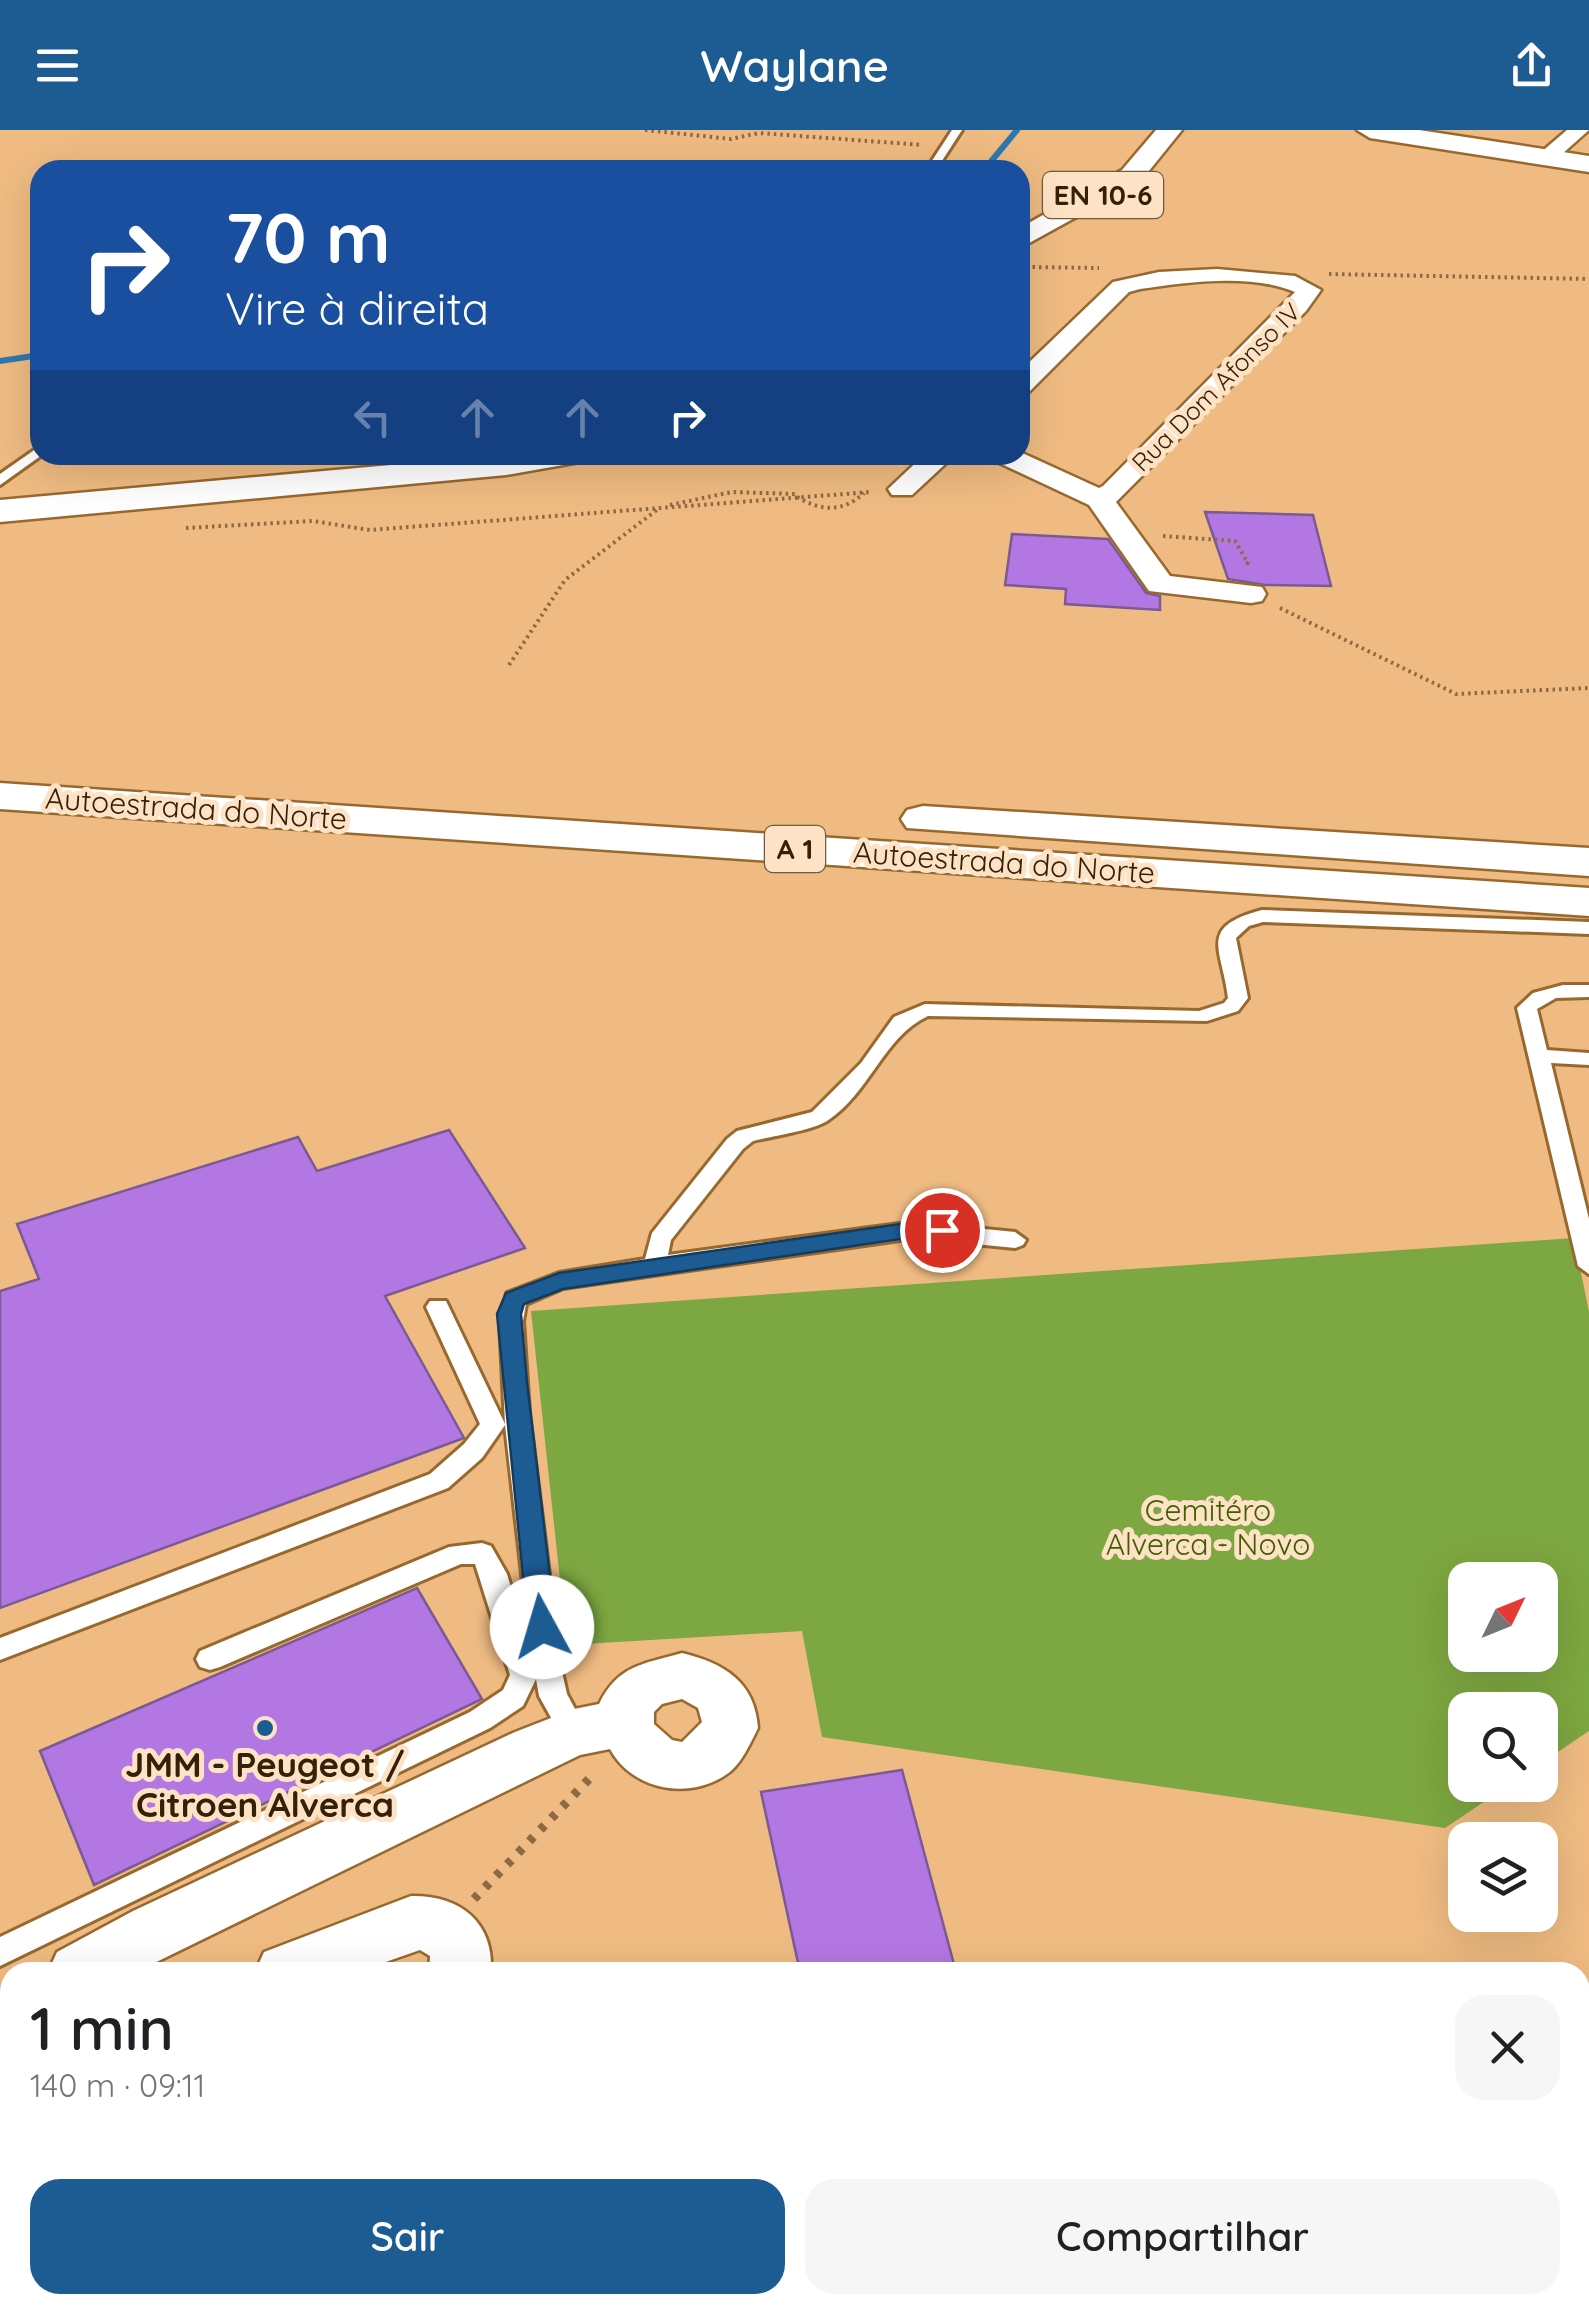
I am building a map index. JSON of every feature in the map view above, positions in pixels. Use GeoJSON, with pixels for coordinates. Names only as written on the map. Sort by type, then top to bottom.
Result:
{"type":"FeatureCollection","features":[{"type":"Feature","properties":{"kind":"main road","name":"EN 10-6"},"geometry":{"type":"LineString","coordinates":[[1030,234],[1130,176],[1169,130]]}},
{"type":"Feature","properties":{"kind":"main road"},"geometry":{"type":"LineString","coordinates":[[1370,130],[1589,164]]}},
{"type":"Feature","properties":{"kind":"main road"},"geometry":{"type":"LineString","coordinates":[[0,511],[506,465]]}},
{"type":"Feature","properties":{"kind":"main road","name":"Autoestrada do Norte"},"geometry":{"type":"LineString","coordinates":[[0,759],[1589,862]]}},
{"type":"Feature","properties":{"kind":"main road","name":"Autoestrada do Norte"},"geometry":{"type":"LineString","coordinates":[[0,796],[1589,902]]}},
{"type":"Feature","properties":{"kind":"street"},"geometry":{"type":"LineString","coordinates":[[1546,158],[1578,130]]}},
{"type":"Feature","properties":{"kind":"street"},"geometry":{"type":"LineString","coordinates":[[1030,376],[1121,287],[1134,281],[1197,276],[1284,279]]}},
{"type":"Feature","properties":{"kind":"street","name":"Rua Dom Afonso IV"},"geometry":{"type":"LineString","coordinates":[[1098,499],[1113,492],[1309,294],[1305,286],[1284,279]]}},
{"type":"Feature","properties":{"kind":"street"},"geometry":{"type":"LineString","coordinates":[[902,489],[930,465]]}},
{"type":"Feature","properties":{"kind":"street"},"geometry":{"type":"LineString","coordinates":[[1026,465],[1098,499],[1160,584],[1251,594]]}},
{"type":"Feature","properties":{"kind":"street"},"geometry":{"type":"LineString","coordinates":[[111,1962],[599,1728]]}},
{"type":"Feature","properties":{"kind":"street"},"geometry":{"type":"LineString","coordinates":[[312,1962],[411,1923],[430,1922],[453,1951]]}},
{"type":"Feature","properties":{"kind":"lane"},"geometry":{"type":"LineString","coordinates":[[936,160],[956,130]]}},
{"type":"Feature","properties":{"kind":"lane"},"geometry":{"type":"LineString","coordinates":[[0,481],[30,458]]}},
{"type":"Feature","properties":{"kind":"lane"},"geometry":{"type":"LineString","coordinates":[[655,1265],[660,1238],[735,1144],[759,1132],[819,1118],[868,1068],[892,1030],[911,1014],[943,1008],[1080,1016],[1217,1014],[1238,998],[1225,939],[1247,920],[1262,916],[1589,928]]}},
{"type":"Feature","properties":{"kind":"lane"},"geometry":{"type":"LineString","coordinates":[[1589,991],[1560,990],[1537,997],[1527,1008],[1589,1266]]}},
{"type":"Feature","properties":{"kind":"lane"},"geometry":{"type":"LineString","coordinates":[[1538,1056],[1589,1059]]}},
{"type":"Feature","properties":{"kind":"lane"},"geometry":{"type":"LineString","coordinates":[[599,1728],[553,1696],[546,1663],[509,1314],[514,1298],[535,1288],[655,1265],[914,1230],[1016,1240]]}},
{"type":"Feature","properties":{"kind":"lane"},"geometry":{"type":"LineString","coordinates":[[0,1649],[439,1481],[473,1451],[493,1424],[438,1308]]}},
{"type":"Feature","properties":{"kind":"lane"},"geometry":{"type":"LineString","coordinates":[[0,1952],[480,1720],[514,1698],[524,1676],[494,1574],[482,1552],[458,1554],[210,1659]]}},
{"type":"Feature","properties":{"kind":"path"},"geometry":{"type":"LineString","coordinates":[[645,130],[731,139],[759,134],[943,147]]}},
{"type":"Feature","properties":{"kind":"path"},"geometry":{"type":"LineString","coordinates":[[1284,279],[1292,275],[1332,274],[1589,279]]}},
{"type":"Feature","properties":{"kind":"path"},"geometry":{"type":"LineString","coordinates":[[509,665],[565,580],[659,508],[708,492],[742,489],[812,496]]}},
{"type":"Feature","properties":{"kind":"path"},"geometry":{"type":"LineString","coordinates":[[184,528],[313,521],[370,530],[902,489]]}},
{"type":"Feature","properties":{"kind":"path"},"geometry":{"type":"LineString","coordinates":[[797,497],[833,512],[851,506],[865,492]]}},
{"type":"Feature","properties":{"kind":"path"},"geometry":{"type":"LineString","coordinates":[[1122,532],[1235,541],[1248,563],[1230,563]]}},
{"type":"Feature","properties":{"kind":"path"},"geometry":{"type":"LineString","coordinates":[[1251,594],[1456,694],[1589,688]]}},
{"type":"Feature","properties":{"kind":"path"},"geometry":{"type":"LineString","coordinates":[[453,1951],[589,1779],[599,1728]]}},
{"type":"Feature","properties":{"kind":"green space","name":"Cemitéro Alverca - Novo"},"geometry":{"type":"Polygon","coordinates":[[[1574,1238],[1589,1312],[1589,1731],[1558,1752],[1558,1692],[1448,1692],[1448,1802],[1484,1802],[1448,1822],[1445,1828],[822,1737],[802,1631],[567,1645],[531,1311],[1574,1238]]]}},
{"type":"Feature","properties":{"kind":"building"},"geometry":{"type":"Polygon","coordinates":[[[1205,512],[1313,515],[1331,586],[1265,585],[1228,579],[1205,512]]]}},
{"type":"Feature","properties":{"kind":"building"},"geometry":{"type":"Polygon","coordinates":[[[1012,534],[1108,539],[1146,593],[1160,596],[1160,610],[1065,604],[1066,589],[1005,585],[1012,534]]]}},
{"type":"Feature","properties":{"kind":"building"},"geometry":{"type":"Polygon","coordinates":[[[449,1130],[525,1248],[385,1296],[464,1438],[0,1608],[0,1291],[39,1279],[17,1224],[298,1137],[317,1171],[449,1130]]]}},
{"type":"Feature","properties":{"kind":"building","name":"JMM - Peugeot / Citroen Alverca"},"geometry":{"type":"Polygon","coordinates":[[[417,1588],[482,1699],[94,1885],[40,1751],[417,1588]]]}},
{"type":"Feature","properties":{"kind":"building"},"geometry":{"type":"Polygon","coordinates":[[[902,1770],[953,1962],[798,1962],[761,1792],[902,1770]]]}},
{"type":"Feature","properties":{"kind":"waterway"},"geometry":{"type":"LineString","coordinates":[[992,160],[1017,130]]}},
{"type":"Feature","properties":{"kind":"waterway"},"geometry":{"type":"LineString","coordinates":[[0,361],[30,356]]}},
{"type":"Feature","properties":{"kind":"place","name":"JMM - Peugeot / Citroen Alverca"},"geometry":{"type":"Point","coordinates":[265,1728]}},
{"type":"Feature","properties":{"kind":"route"},"geometry":{"type":"LineString","coordinates":[[542,1627],[514,1382],[509,1314],[514,1298],[559,1281],[655,1265],[914,1230],[942,1230]]}}]}
